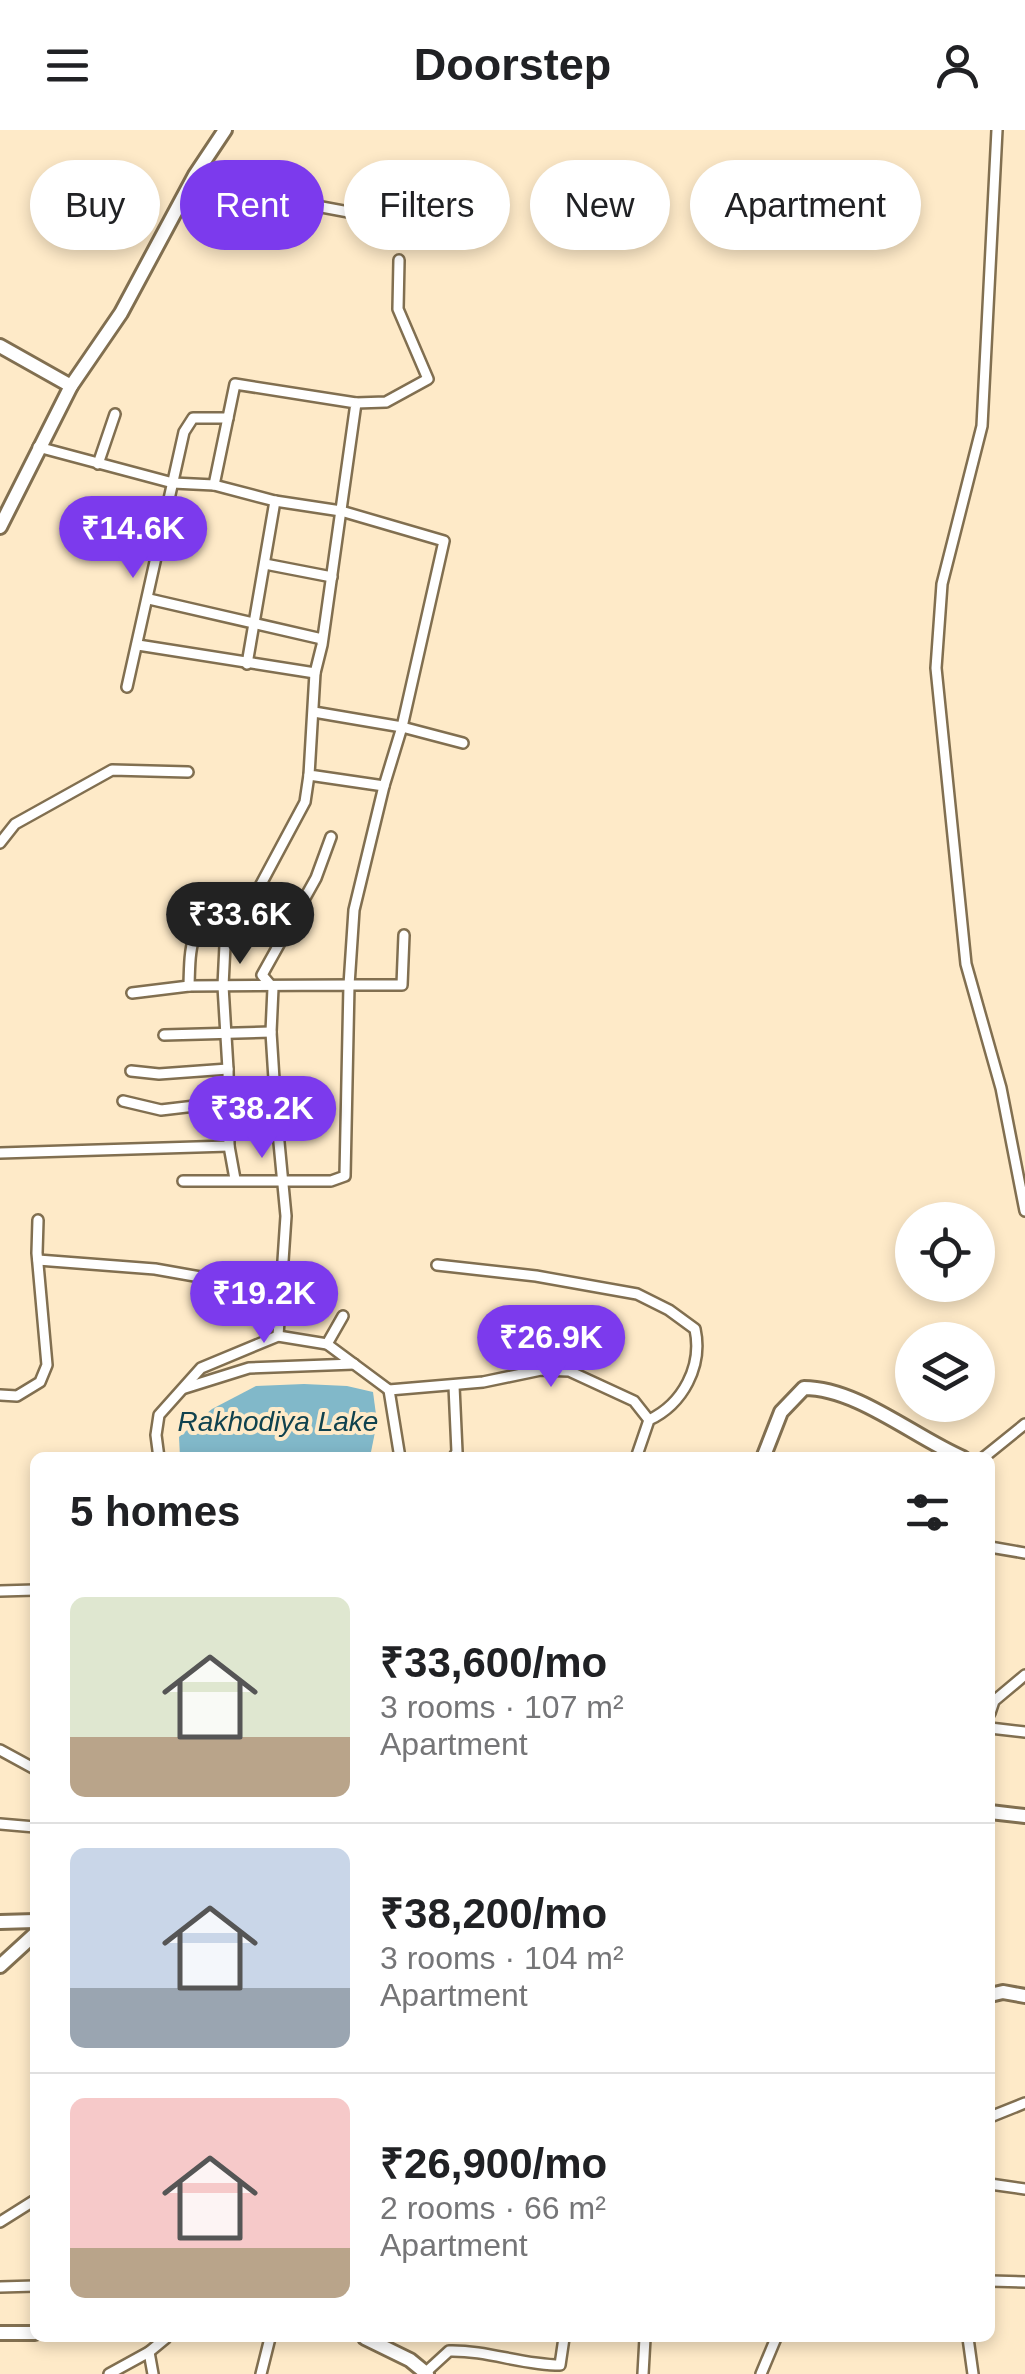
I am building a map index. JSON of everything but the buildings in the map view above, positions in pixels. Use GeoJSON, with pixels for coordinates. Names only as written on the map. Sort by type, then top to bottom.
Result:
{"type":"FeatureCollection","features":[{"type":"Feature","properties":{"kind":"street"},"geometry":{"type":"LineString","coordinates":[[206,160],[224,130]]}},
{"type":"Feature","properties":{"kind":"street"},"geometry":{"type":"LineString","coordinates":[[996,130],[982,426],[942,584],[936,668],[966,964],[1001,1088],[1025,1211]]}},
{"type":"Feature","properties":{"kind":"street"},"geometry":{"type":"LineString","coordinates":[[0,527],[71,386],[136,286],[180,204]]}},
{"type":"Feature","properties":{"kind":"street"},"geometry":{"type":"LineString","coordinates":[[214,485],[236,384],[356,403],[386,402],[428,379],[398,309],[399,260]]}},
{"type":"Feature","properties":{"kind":"street"},"geometry":{"type":"LineString","coordinates":[[0,346],[71,386]]}},
{"type":"Feature","properties":{"kind":"street"},"geometry":{"type":"LineString","coordinates":[[235,1179],[228,1146],[225,945],[304,802],[315,673],[356,403]]}},
{"type":"Feature","properties":{"kind":"street"},"geometry":{"type":"LineString","coordinates":[[98,464],[115,414]]}},
{"type":"Feature","properties":{"kind":"street"},"geometry":{"type":"LineString","coordinates":[[127,687],[189,422],[200,416],[228,418]]}},
{"type":"Feature","properties":{"kind":"street"},"geometry":{"type":"LineString","coordinates":[[38,448],[173,482],[214,485],[275,501],[342,511],[444,541],[402,726],[354,910],[345,1176],[331,1181],[183,1182]]}},
{"type":"Feature","properties":{"kind":"street"},"geometry":{"type":"LineString","coordinates":[[247,664],[275,501]]}},
{"type":"Feature","properties":{"kind":"street"},"geometry":{"type":"LineString","coordinates":[[265,564],[332,576]]}},
{"type":"Feature","properties":{"kind":"street"},"geometry":{"type":"LineString","coordinates":[[149,600],[322,639]]}},
{"type":"Feature","properties":{"kind":"street"},"geometry":{"type":"LineString","coordinates":[[138,645],[315,673]]}},
{"type":"Feature","properties":{"kind":"street"},"geometry":{"type":"LineString","coordinates":[[314,712],[402,726],[463,743]]}},
{"type":"Feature","properties":{"kind":"street"},"geometry":{"type":"LineString","coordinates":[[0,842],[15,824],[112,770],[188,772]]}},
{"type":"Feature","properties":{"kind":"street"},"geometry":{"type":"LineString","coordinates":[[309,775],[384,786]]}},
{"type":"Feature","properties":{"kind":"street"},"geometry":{"type":"LineString","coordinates":[[278,1336],[286,1216],[271,1032],[273,988],[262,975],[316,878],[331,838]]}},
{"type":"Feature","properties":{"kind":"street"},"geometry":{"type":"LineString","coordinates":[[189,986],[190,941],[198,924],[219,896],[236,899],[246,907]]}},
{"type":"Feature","properties":{"kind":"street"},"geometry":{"type":"LineString","coordinates":[[132,993],[189,986],[402,985],[404,935]]}},
{"type":"Feature","properties":{"kind":"street"},"geometry":{"type":"LineString","coordinates":[[164,1035],[271,1032]]}},
{"type":"Feature","properties":{"kind":"street"},"geometry":{"type":"LineString","coordinates":[[131,1071],[159,1074],[228,1069]]}},
{"type":"Feature","properties":{"kind":"street"},"geometry":{"type":"LineString","coordinates":[[123,1101],[161,1110],[229,1102]]}},
{"type":"Feature","properties":{"kind":"street"},"geometry":{"type":"LineString","coordinates":[[0,1153],[228,1146]]}},
{"type":"Feature","properties":{"kind":"street"},"geometry":{"type":"LineString","coordinates":[[0,1396],[17,1396],[40,1382],[47,1364],[38,1220]]}},
{"type":"Feature","properties":{"kind":"street"},"geometry":{"type":"LineString","coordinates":[[38,1260],[155,1269],[206,1278]]}},
{"type":"Feature","properties":{"kind":"street"},"geometry":{"type":"LineString","coordinates":[[437,1266],[536,1276],[637,1294],[695,1329],[699,1349],[695,1366],[667,1412],[649,1420],[638,1452]]}},
{"type":"Feature","properties":{"kind":"street"},"geometry":{"type":"LineString","coordinates":[[327,1344],[343,1316]]}},
{"type":"Feature","properties":{"kind":"street"},"geometry":{"type":"LineString","coordinates":[[159,1452],[158,1415],[182,1388],[210,1362],[278,1336],[327,1344],[389,1390],[434,1384],[454,1386],[541,1370],[569,1371],[634,1401],[649,1420]]}},
{"type":"Feature","properties":{"kind":"street"},"geometry":{"type":"LineString","coordinates":[[182,1388],[268,1365],[292,1368],[354,1364]]}},
{"type":"Feature","properties":{"kind":"street"},"geometry":{"type":"LineString","coordinates":[[454,1386],[457,1452]]}},
{"type":"Feature","properties":{"kind":"street"},"geometry":{"type":"LineString","coordinates":[[764,1452],[781,1412],[804,1388],[819,1388],[857,1401],[949,1452]]}},
{"type":"Feature","properties":{"kind":"street"},"geometry":{"type":"LineString","coordinates":[[389,1390],[399,1452]]}},
{"type":"Feature","properties":{"kind":"street"},"geometry":{"type":"LineString","coordinates":[[990,1452],[1025,1424]]}},
{"type":"Feature","properties":{"kind":"street"},"geometry":{"type":"LineString","coordinates":[[995,1548],[1025,1553]]}},
{"type":"Feature","properties":{"kind":"street"},"geometry":{"type":"LineString","coordinates":[[0,1591],[30,1590]]}},
{"type":"Feature","properties":{"kind":"street"},"geometry":{"type":"LineString","coordinates":[[995,1700],[1025,1675]]}},
{"type":"Feature","properties":{"kind":"street"},"geometry":{"type":"LineString","coordinates":[[995,1729],[1025,1732]]}},
{"type":"Feature","properties":{"kind":"street"},"geometry":{"type":"LineString","coordinates":[[0,1750],[30,1765]]}},
{"type":"Feature","properties":{"kind":"street"},"geometry":{"type":"LineString","coordinates":[[995,1813],[1025,1816]]}},
{"type":"Feature","properties":{"kind":"street"},"geometry":{"type":"LineString","coordinates":[[0,1824],[30,1827]]}},
{"type":"Feature","properties":{"kind":"street"},"geometry":{"type":"LineString","coordinates":[[0,1922],[30,1921]]}},
{"type":"Feature","properties":{"kind":"street"},"geometry":{"type":"LineString","coordinates":[[0,1966],[30,1939]]}},
{"type":"Feature","properties":{"kind":"street"},"geometry":{"type":"LineString","coordinates":[[995,1994],[1025,1996]]}},
{"type":"Feature","properties":{"kind":"street"},"geometry":{"type":"LineString","coordinates":[[995,2116],[1025,2102]]}},
{"type":"Feature","properties":{"kind":"street"},"geometry":{"type":"LineString","coordinates":[[995,2185],[1025,2190]]}},
{"type":"Feature","properties":{"kind":"street"},"geometry":{"type":"LineString","coordinates":[[0,2222],[30,2203]]}},
{"type":"Feature","properties":{"kind":"street"},"geometry":{"type":"LineString","coordinates":[[995,2282],[1025,2282]]}},
{"type":"Feature","properties":{"kind":"street"},"geometry":{"type":"LineString","coordinates":[[0,2287],[30,2286]]}},
{"type":"Feature","properties":{"kind":"street"},"geometry":{"type":"LineString","coordinates":[[0,2333],[30,2333]]}},
{"type":"Feature","properties":{"kind":"street"},"geometry":{"type":"LineString","coordinates":[[110,2374],[161,2342]]}},
{"type":"Feature","properties":{"kind":"street"},"geometry":{"type":"LineString","coordinates":[[261,2374],[269,2342]]}},
{"type":"Feature","properties":{"kind":"street"},"geometry":{"type":"LineString","coordinates":[[373,2342],[410,2360],[426,2373],[449,2350],[474,2350],[515,2361],[560,2365],[563,2342]]}},
{"type":"Feature","properties":{"kind":"street"},"geometry":{"type":"LineString","coordinates":[[643,2374],[645,2342]]}},
{"type":"Feature","properties":{"kind":"street"},"geometry":{"type":"LineString","coordinates":[[762,2374],[774,2342]]}},
{"type":"Feature","properties":{"kind":"street"},"geometry":{"type":"LineString","coordinates":[[968,2342],[972,2374]]}},
{"type":"Feature","properties":{"kind":"street"},"geometry":{"type":"LineString","coordinates":[[149,2352],[153,2374]]}},
{"type":"Feature","properties":{"kind":"water","name":"Rakhodiya Lake"},"geometry":{"type":"Polygon","coordinates":[[[256,1386],[347,1386],[373,1392],[377,1422],[371,1452],[180,1452],[179,1437],[212,1409],[256,1386]]]}}]}
